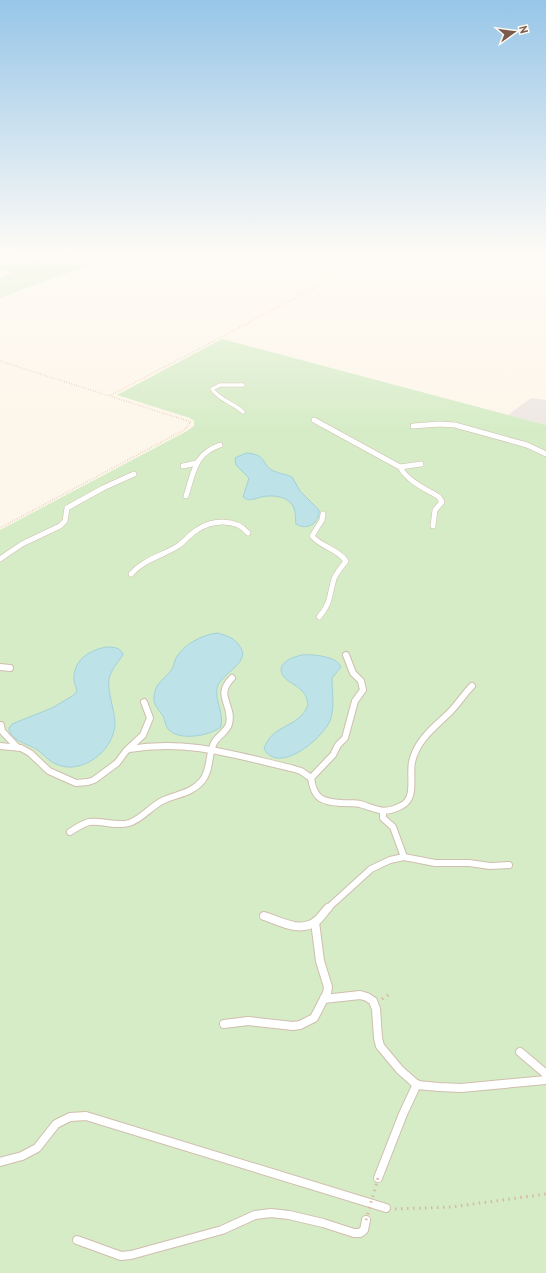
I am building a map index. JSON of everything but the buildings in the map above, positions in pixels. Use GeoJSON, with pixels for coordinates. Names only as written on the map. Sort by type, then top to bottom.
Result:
{"type":"FeatureCollection","features":[{"type":"Feature","properties":{"kind":"lane"},"geometry":{"type":"LineString","coordinates":[[243,385],[220,385],[212,390],[215,394],[236,404],[243,412]]}},
{"type":"Feature","properties":{"kind":"lane"},"geometry":{"type":"LineString","coordinates":[[314,420],[400,467],[403,473],[409,478],[442,500],[435,510],[433,526]]}},
{"type":"Feature","properties":{"kind":"lane"},"geometry":{"type":"LineString","coordinates":[[413,426],[439,424],[455,425],[528,445],[546,454]]}},
{"type":"Feature","properties":{"kind":"lane"},"geometry":{"type":"LineString","coordinates":[[186,496],[196,463],[203,454],[220,445]]}},
{"type":"Feature","properties":{"kind":"lane"},"geometry":{"type":"LineString","coordinates":[[183,466],[196,463]]}},
{"type":"Feature","properties":{"kind":"lane"},"geometry":{"type":"LineString","coordinates":[[400,467],[421,464]]}},
{"type":"Feature","properties":{"kind":"lane"},"geometry":{"type":"LineString","coordinates":[[0,558],[22,544],[60,526],[65,521],[67,508],[134,474]]}},
{"type":"Feature","properties":{"kind":"lane"},"geometry":{"type":"LineString","coordinates":[[319,617],[326,609],[331,596],[334,578],[346,561],[342,555],[321,545],[312,536],[313,532],[323,520],[323,514]]}},
{"type":"Feature","properties":{"kind":"lane"},"geometry":{"type":"LineString","coordinates":[[131,574],[141,564],[179,545],[202,526],[217,523],[233,524],[242,528],[248,534]]}},
{"type":"Feature","properties":{"kind":"lane"},"geometry":{"type":"LineString","coordinates":[[346,655],[353,673],[361,681],[363,690],[355,701],[345,738],[338,745],[333,755],[311,778],[312,790],[323,800],[336,803],[360,805],[383,812],[402,806],[411,794],[410,774],[416,749],[428,731],[450,712],[472,686]]}},
{"type":"Feature","properties":{"kind":"lane"},"geometry":{"type":"LineString","coordinates":[[0,667],[10,668]]}},
{"type":"Feature","properties":{"kind":"lane"},"geometry":{"type":"LineString","coordinates":[[70,832],[82,824],[90,822],[116,825],[128,823],[146,814],[160,802],[192,790],[200,784],[206,775],[214,742],[229,725],[224,691],[228,682],[232,678]]}},
{"type":"Feature","properties":{"kind":"lane"},"geometry":{"type":"LineString","coordinates":[[0,746],[17,747],[30,752],[49,771],[79,783],[90,781],[117,763],[146,730],[150,718],[144,702]]}},
{"type":"Feature","properties":{"kind":"lane"},"geometry":{"type":"LineString","coordinates":[[1,725],[2,731],[17,747]]}},
{"type":"Feature","properties":{"kind":"lane"},"geometry":{"type":"LineString","coordinates":[[128,749],[164,744],[212,749],[268,763],[286,765],[297,769],[311,778]]}},
{"type":"Feature","properties":{"kind":"lane"},"geometry":{"type":"LineString","coordinates":[[383,812],[383,818],[393,827],[404,857]]}},
{"type":"Feature","properties":{"kind":"lane"},"geometry":{"type":"LineString","coordinates":[[264,916],[297,927],[304,927],[315,922],[334,901],[371,869],[390,860],[404,857],[435,863],[490,866],[509,865]]}},
{"type":"Feature","properties":{"kind":"lane"},"geometry":{"type":"LineString","coordinates":[[224,1024],[248,1021],[284,1026],[300,1025],[314,1018],[324,999],[328,987],[320,961],[315,922]]}},
{"type":"Feature","properties":{"kind":"lane"},"geometry":{"type":"LineString","coordinates":[[324,999],[356,995],[364,996],[373,1000],[378,1019],[378,1038],[380,1047],[387,1056],[417,1084],[438,1088],[546,1080]]}},
{"type":"Feature","properties":{"kind":"lane"},"geometry":{"type":"LineString","coordinates":[[520,1052],[546,1074]]}},
{"type":"Feature","properties":{"kind":"lane"},"geometry":{"type":"LineString","coordinates":[[378,1178],[403,1114],[417,1084]]}},
{"type":"Feature","properties":{"kind":"lane"},"geometry":{"type":"LineString","coordinates":[[0,1162],[22,1156],[37,1148],[56,1124],[70,1117],[86,1116],[386,1208]]}},
{"type":"Feature","properties":{"kind":"lane"},"geometry":{"type":"LineString","coordinates":[[77,1240],[121,1256],[131,1255],[222,1230],[255,1215],[271,1213],[289,1215],[323,1222],[354,1233],[360,1233],[364,1230],[366,1220]]}},
{"type":"Feature","properties":{"kind":"path"},"geometry":{"type":"LineString","coordinates":[[111,395],[272,310]]}},
{"type":"Feature","properties":{"kind":"path"},"geometry":{"type":"LineString","coordinates":[[0,361],[111,395],[186,419],[191,422],[184,430],[0,528]]}},
{"type":"Feature","properties":{"kind":"path"},"geometry":{"type":"LineString","coordinates":[[366,1220],[378,1178]]}},
{"type":"Feature","properties":{"kind":"path"},"geometry":{"type":"LineString","coordinates":[[386,1208],[421,1209],[546,1194]]}},
{"type":"Feature","properties":{"kind":"shaded area"},"geometry":{"type":"Polygon","coordinates":[[[531,398],[546,400],[546,425],[508,415],[531,398]]]}},
{"type":"Feature","properties":{"kind":"green space"},"geometry":{"type":"Polygon","coordinates":[[[222,339],[546,425],[546,1273],[0,1273],[0,530],[194,426],[194,421],[190,418],[117,395],[222,339]]]}},
{"type":"Feature","properties":{"kind":"water"},"geometry":{"type":"Polygon","coordinates":[[[246,453],[253,454],[261,458],[270,469],[292,477],[300,491],[319,510],[319,515],[315,522],[304,527],[296,524],[293,506],[290,502],[282,498],[269,496],[249,500],[243,497],[249,478],[236,465],[235,458],[246,453]]]}},
{"type":"Feature","properties":{"kind":"water"},"geometry":{"type":"Polygon","coordinates":[[[217,633],[234,640],[242,650],[240,662],[224,677],[217,688],[217,698],[222,722],[221,727],[209,733],[195,736],[174,733],[169,730],[163,716],[155,705],[154,692],[160,682],[172,669],[176,658],[184,648],[200,638],[217,633]]]}},
{"type":"Feature","properties":{"kind":"water"},"geometry":{"type":"Polygon","coordinates":[[[106,647],[114,647],[119,649],[123,655],[113,669],[109,679],[109,690],[115,724],[109,743],[102,752],[85,764],[76,767],[66,767],[53,763],[33,747],[15,739],[12,736],[9,728],[12,724],[52,708],[74,695],[77,691],[74,681],[75,669],[81,659],[95,650],[106,647]]]}},
{"type":"Feature","properties":{"kind":"water"},"geometry":{"type":"Polygon","coordinates":[[[302,655],[324,656],[335,660],[341,667],[332,678],[332,716],[318,737],[300,752],[280,758],[271,756],[264,749],[268,741],[279,730],[292,723],[304,713],[308,705],[303,692],[286,679],[281,672],[281,668],[289,659],[302,655]]]}}]}
